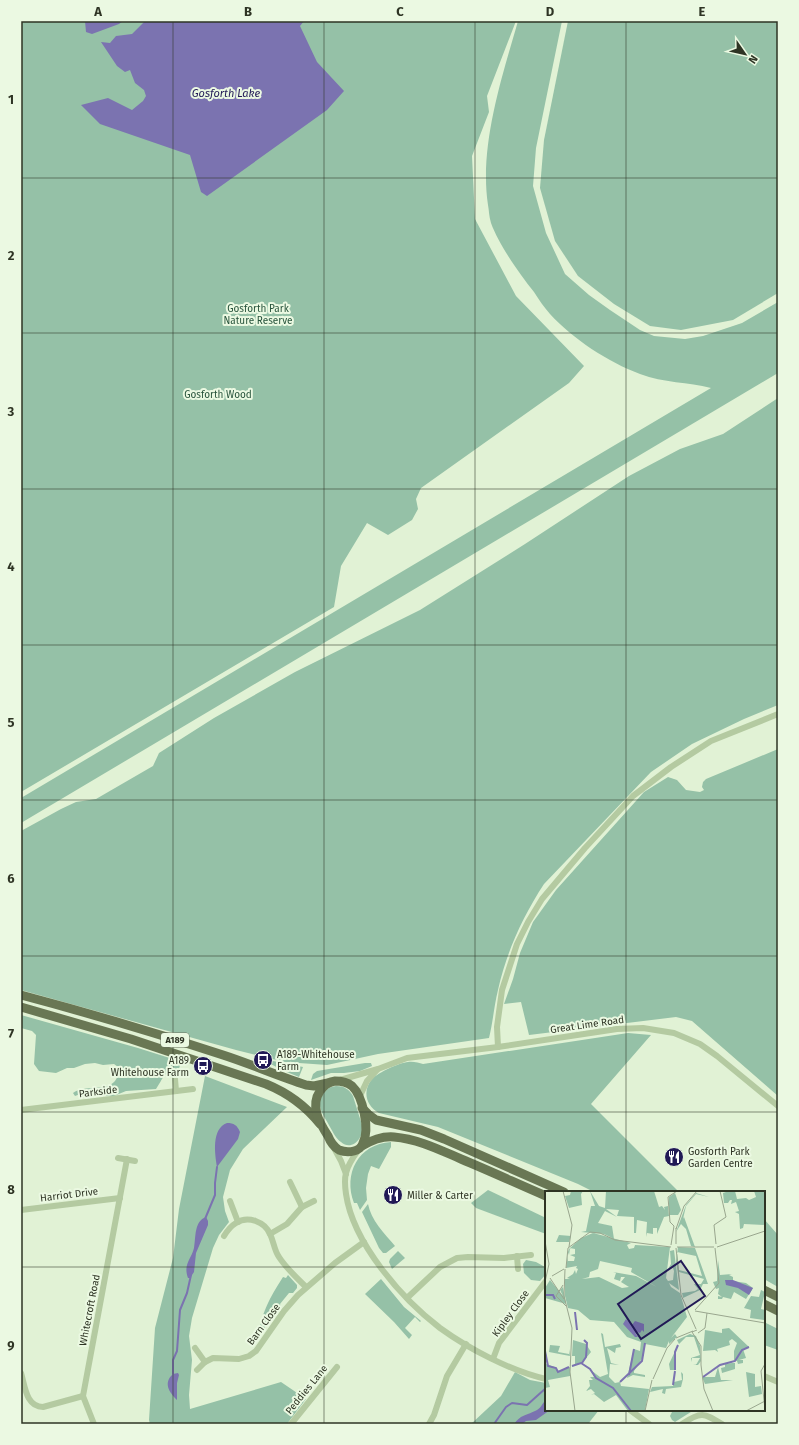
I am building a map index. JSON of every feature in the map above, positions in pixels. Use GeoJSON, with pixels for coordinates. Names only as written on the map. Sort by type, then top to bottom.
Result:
{"type":"FeatureCollection","features":[{"type":"Feature","properties":{"kind":"main road","name":"A189"},"geometry":{"type":"LineString","coordinates":[[21,995],[148,1031],[225,1056],[306,1085],[314,1086],[331,1082]]}},
{"type":"Feature","properties":{"kind":"main road","name":"A189"},"geometry":{"type":"LineString","coordinates":[[21,1007],[131,1039],[280,1089],[297,1100],[320,1124]]}},
{"type":"Feature","properties":{"kind":"main road"},"geometry":{"type":"LineString","coordinates":[[361,1147],[367,1132],[362,1108],[356,1090],[349,1084],[331,1082],[319,1092],[316,1102],[316,1112],[320,1124],[338,1149],[344,1151],[354,1151],[361,1147],[372,1140],[387,1137],[401,1138],[434,1147],[545,1196]]}},
{"type":"Feature","properties":{"kind":"main road"},"geometry":{"type":"LineString","coordinates":[[362,1108],[376,1120],[409,1127],[433,1135],[497,1161],[562,1191]]}},
{"type":"Feature","properties":{"kind":"main road"},"geometry":{"type":"LineString","coordinates":[[765,1290],[778,1297]]}},
{"type":"Feature","properties":{"kind":"main road"},"geometry":{"type":"LineString","coordinates":[[765,1304],[778,1311]]}},
{"type":"Feature","properties":{"kind":"street"},"geometry":{"type":"LineString","coordinates":[[498,1047],[497,1027],[502,990],[517,944],[542,899],[585,848],[633,796],[671,767],[712,741],[778,714]]}},
{"type":"Feature","properties":{"kind":"street","name":"Great Lime Road"},"geometry":{"type":"LineString","coordinates":[[331,1082],[378,1069],[407,1058],[498,1047],[616,1029],[643,1028],[666,1031],[683,1036],[708,1049],[778,1106]]}},
{"type":"Feature","properties":{"kind":"street","name":"Great Lime Road"},"geometry":{"type":"LineString","coordinates":[[359,1098],[367,1081],[378,1069]]}},
{"type":"Feature","properties":{"kind":"street"},"geometry":{"type":"LineString","coordinates":[[175,1079],[176,1091]]}},
{"type":"Feature","properties":{"kind":"street","name":"Parkside"},"geometry":{"type":"LineString","coordinates":[[21,1110],[193,1090]]}},
{"type":"Feature","properties":{"kind":"street"},"geometry":{"type":"LineString","coordinates":[[331,1141],[340,1157],[346,1174],[348,1203],[364,1242],[378,1264],[407,1298],[435,1324],[466,1344],[493,1359],[526,1373],[545,1379]]}},
{"type":"Feature","properties":{"kind":"street"},"geometry":{"type":"LineString","coordinates":[[346,1174],[351,1162],[361,1147]]}},
{"type":"Feature","properties":{"kind":"street"},"geometry":{"type":"LineString","coordinates":[[118,1158],[135,1161]]}},
{"type":"Feature","properties":{"kind":"street","name":"Whitecroft Road"},"geometry":{"type":"LineString","coordinates":[[83,1396],[128,1159]]}},
{"type":"Feature","properties":{"kind":"street"},"geometry":{"type":"LineString","coordinates":[[290,1182],[302,1207]]}},
{"type":"Feature","properties":{"kind":"street","name":"Harriot Drive"},"geometry":{"type":"LineString","coordinates":[[21,1210],[120,1198]]}},
{"type":"Feature","properties":{"kind":"street"},"geometry":{"type":"LineString","coordinates":[[230,1201],[238,1222]]}},
{"type":"Feature","properties":{"kind":"street"},"geometry":{"type":"LineString","coordinates":[[270,1234],[287,1224],[302,1207],[314,1201]]}},
{"type":"Feature","properties":{"kind":"street"},"geometry":{"type":"LineString","coordinates":[[224,1236],[238,1222],[248,1219],[258,1222],[265,1227],[270,1234],[278,1256],[287,1268],[306,1287]]}},
{"type":"Feature","properties":{"kind":"street","name":"Barn Close"},"geometry":{"type":"LineString","coordinates":[[197,1370],[206,1362],[216,1358],[244,1358],[256,1351],[284,1312],[306,1287],[364,1242]]}},
{"type":"Feature","properties":{"kind":"street"},"geometry":{"type":"LineString","coordinates":[[407,1298],[440,1267],[457,1258],[504,1258],[531,1255]]}},
{"type":"Feature","properties":{"kind":"street"},"geometry":{"type":"LineString","coordinates":[[516,1256],[518,1269]]}},
{"type":"Feature","properties":{"kind":"street","name":"Kipley Close"},"geometry":{"type":"LineString","coordinates":[[493,1359],[499,1343],[545,1281]]}},
{"type":"Feature","properties":{"kind":"street"},"geometry":{"type":"LineString","coordinates":[[428,1424],[434,1415],[447,1376],[466,1344]]}},
{"type":"Feature","properties":{"kind":"street"},"geometry":{"type":"LineString","coordinates":[[194,1348],[206,1362]]}},
{"type":"Feature","properties":{"kind":"street","name":"Peddies Lane"},"geometry":{"type":"LineString","coordinates":[[291,1424],[337,1367]]}},
{"type":"Feature","properties":{"kind":"street"},"geometry":{"type":"LineString","coordinates":[[21,1373],[28,1399],[31,1403],[38,1407],[43,1407],[83,1396],[94,1424]]}},
{"type":"Feature","properties":{"kind":"street"},"geometry":{"type":"LineString","coordinates":[[765,1376],[778,1382]]}},
{"type":"Feature","properties":{"kind":"street"},"geometry":{"type":"LineString","coordinates":[[631,1411],[649,1424]]}},
{"type":"Feature","properties":{"kind":"street"},"geometry":{"type":"LineString","coordinates":[[682,1424],[697,1414],[704,1412],[722,1424]]}},
{"type":"Feature","properties":{"kind":"green space","name":"Gosforth Park Nature Reserve"},"geometry":{"type":"Polygon","coordinates":[[[21,21],[516,21],[487,96],[489,112],[472,156],[475,219],[516,296],[584,366],[569,383],[421,488],[416,499],[418,509],[412,520],[388,535],[367,523],[341,566],[334,607],[21,792],[21,21]]]}},
{"type":"Feature","properties":{"kind":"green space"},"geometry":{"type":"Polygon","coordinates":[[[518,21],[562,21],[536,148],[533,186],[546,233],[565,274],[589,295],[610,310],[640,330],[654,336],[685,339],[703,336],[742,323],[778,302],[778,373],[21,823],[21,798],[711,388],[658,379],[640,374],[616,363],[580,341],[550,314],[516,268],[499,240],[489,216],[486,182],[487,159],[489,136],[499,88],[518,21]]]}},
{"type":"Feature","properties":{"kind":"green space"},"geometry":{"type":"Polygon","coordinates":[[[568,21],[778,21],[778,293],[733,320],[681,330],[650,326],[614,304],[578,276],[555,241],[540,188],[544,140],[568,21]]]}},
{"type":"Feature","properties":{"kind":"green space"},"geometry":{"type":"Polygon","coordinates":[[[778,398],[778,705],[744,719],[692,744],[651,772],[544,884],[522,922],[501,976],[489,1038],[378,1054],[327,1065],[285,1062],[236,1050],[21,990],[21,831],[76,802],[96,799],[153,766],[159,753],[214,718],[295,672],[420,610],[629,476],[680,449],[723,434],[778,398]]]}},
{"type":"Feature","properties":{"kind":"green space"},"geometry":{"type":"Polygon","coordinates":[[[778,749],[778,1096],[692,1021],[676,1017],[529,1035],[521,1002],[504,1004],[520,953],[533,922],[556,890],[644,792],[668,777],[677,780],[686,790],[700,792],[704,790],[702,787],[703,782],[706,779],[778,749]]]}},
{"type":"Feature","properties":{"kind":"green space"},"geometry":{"type":"Polygon","coordinates":[[[21,1015],[176,1060],[180,1065],[179,1069],[173,1070],[166,1074],[156,1089],[126,1091],[114,1096],[104,1096],[91,1090],[75,1096],[73,1093],[78,1090],[111,1084],[115,1081],[121,1069],[114,1064],[103,1065],[95,1063],[85,1064],[74,1068],[67,1068],[56,1073],[39,1071],[34,1064],[36,1035],[32,1031],[21,1028],[21,1015]]]}},
{"type":"Feature","properties":{"kind":"green space"},"geometry":{"type":"Polygon","coordinates":[[[628,1033],[651,1035],[591,1104],[678,1191],[592,1191],[438,1127],[379,1113],[368,1102],[366,1093],[367,1088],[375,1076],[394,1066],[404,1063],[416,1062],[423,1064],[628,1033]]]}},
{"type":"Feature","properties":{"kind":"green space"},"geometry":{"type":"Polygon","coordinates":[[[268,1060],[303,1067],[299,1077],[267,1062],[268,1060]]]}},
{"type":"Feature","properties":{"kind":"green space"},"geometry":{"type":"Polygon","coordinates":[[[371,1063],[372,1066],[360,1071],[331,1073],[311,1080],[313,1074],[317,1071],[371,1063]]]}},
{"type":"Feature","properties":{"kind":"green space"},"geometry":{"type":"Polygon","coordinates":[[[205,1076],[287,1107],[243,1149],[230,1170],[223,1197],[225,1211],[229,1222],[219,1235],[213,1248],[192,1318],[189,1336],[192,1360],[189,1395],[190,1409],[281,1382],[306,1399],[287,1424],[150,1424],[149,1420],[155,1328],[173,1258],[179,1209],[205,1076]]]}},
{"type":"Feature","properties":{"kind":"green space"},"geometry":{"type":"Polygon","coordinates":[[[336,1086],[346,1088],[353,1096],[362,1125],[362,1134],[357,1142],[353,1144],[345,1145],[339,1141],[321,1110],[320,1102],[323,1094],[328,1088],[336,1086]]]}},
{"type":"Feature","properties":{"kind":"green space"},"geometry":{"type":"Polygon","coordinates":[[[391,1142],[391,1147],[379,1169],[371,1166],[366,1188],[367,1200],[360,1210],[357,1203],[354,1203],[350,1182],[352,1171],[356,1162],[370,1148],[379,1144],[391,1142]]]}},
{"type":"Feature","properties":{"kind":"green space"},"geometry":{"type":"Polygon","coordinates":[[[488,1190],[545,1218],[545,1234],[476,1208],[471,1203],[488,1190]]]}},
{"type":"Feature","properties":{"kind":"green space"},"geometry":{"type":"Polygon","coordinates":[[[368,1204],[375,1221],[395,1246],[386,1253],[383,1253],[379,1248],[362,1212],[368,1204]]]}},
{"type":"Feature","properties":{"kind":"green space"},"geometry":{"type":"Polygon","coordinates":[[[765,1220],[778,1235],[778,1287],[765,1280],[765,1220]]]}},
{"type":"Feature","properties":{"kind":"green space"},"geometry":{"type":"Polygon","coordinates":[[[398,1251],[405,1258],[392,1269],[389,1262],[390,1259],[398,1251]]]}},
{"type":"Feature","properties":{"kind":"green space"},"geometry":{"type":"Polygon","coordinates":[[[526,1260],[536,1262],[545,1267],[545,1275],[540,1281],[531,1280],[524,1273],[523,1264],[526,1260]]]}},
{"type":"Feature","properties":{"kind":"green space"},"geometry":{"type":"Polygon","coordinates":[[[288,1275],[297,1285],[297,1288],[293,1293],[289,1293],[280,1304],[281,1307],[276,1314],[272,1314],[262,1334],[260,1332],[262,1318],[268,1303],[283,1277],[286,1278],[288,1275]]]}},
{"type":"Feature","properties":{"kind":"green space"},"geometry":{"type":"Polygon","coordinates":[[[381,1279],[404,1307],[421,1321],[420,1322],[415,1317],[405,1328],[412,1335],[409,1339],[365,1294],[381,1279]]]}},
{"type":"Feature","properties":{"kind":"green space"},"geometry":{"type":"Polygon","coordinates":[[[765,1322],[778,1329],[778,1350],[765,1345],[765,1322]]]}},
{"type":"Feature","properties":{"kind":"green space"},"geometry":{"type":"Polygon","coordinates":[[[515,1372],[530,1380],[545,1383],[545,1411],[598,1411],[588,1424],[471,1424],[501,1396],[515,1372]]]}},
{"type":"Feature","properties":{"kind":"green space"},"geometry":{"type":"Polygon","coordinates":[[[672,1411],[692,1411],[675,1422],[670,1416],[672,1411]]]}},
{"type":"Feature","properties":{"kind":"water"},"geometry":{"type":"Polygon","coordinates":[[[85,21],[123,21],[119,24],[92,34],[86,32],[85,21]]]}},
{"type":"Feature","properties":{"kind":"water","name":"Gosforth Lake"},"geometry":{"type":"Polygon","coordinates":[[[145,21],[304,21],[300,26],[317,62],[344,91],[327,110],[207,196],[201,192],[190,155],[100,124],[81,105],[108,98],[132,110],[143,101],[146,96],[144,90],[135,83],[130,70],[125,72],[117,66],[101,42],[110,43],[116,36],[132,34],[145,21]]]}},
{"type":"Feature","properties":{"kind":"water"},"geometry":{"type":"Polygon","coordinates":[[[227,1123],[232,1123],[235,1125],[240,1132],[238,1139],[217,1167],[215,1149],[216,1136],[222,1126],[227,1123]]]}},
{"type":"Feature","properties":{"kind":"water"},"geometry":{"type":"Polygon","coordinates":[[[206,1217],[208,1225],[196,1253],[194,1272],[190,1278],[188,1278],[186,1269],[193,1252],[197,1226],[202,1219],[206,1217]]]}},
{"type":"Feature","properties":{"kind":"water"},"geometry":{"type":"Polygon","coordinates":[[[178,1373],[177,1400],[168,1387],[168,1381],[173,1374],[178,1373]]]}},
{"type":"Feature","properties":{"kind":"water"},"geometry":{"type":"Polygon","coordinates":[[[545,1401],[545,1411],[549,1411],[536,1420],[526,1421],[522,1424],[514,1424],[522,1417],[539,1409],[545,1401]]]}},
{"type":"Feature","properties":{"kind":"waterway"},"geometry":{"type":"LineString","coordinates":[[205,1219],[215,1195],[217,1167]]}},
{"type":"Feature","properties":{"kind":"waterway"},"geometry":{"type":"LineString","coordinates":[[173,1374],[173,1360],[177,1351],[180,1310],[187,1293],[191,1275]]}},
{"type":"Feature","properties":{"kind":"waterway"},"geometry":{"type":"LineString","coordinates":[[494,1424],[506,1407],[512,1403],[527,1405],[545,1389]]}},
{"type":"Feature","properties":{"kind":"place","name":"A189-Whitehouse Farm"},"geometry":{"type":"Point","coordinates":[263,1060]}},
{"type":"Feature","properties":{"kind":"place","name":"A189 Whitehouse Farm"},"geometry":{"type":"Point","coordinates":[203,1066]}},
{"type":"Feature","properties":{"kind":"place","name":"Gosforth Park Garden Centre"},"geometry":{"type":"Point","coordinates":[674,1157]}},
{"type":"Feature","properties":{"kind":"place","name":"Miller & Carter"},"geometry":{"type":"Point","coordinates":[393,1195]}},
{"type":"Feature","properties":{"kind":"park label","name":"Gosforth Wood"},"geometry":{"type":"Point","coordinates":[218,394]}}]}
